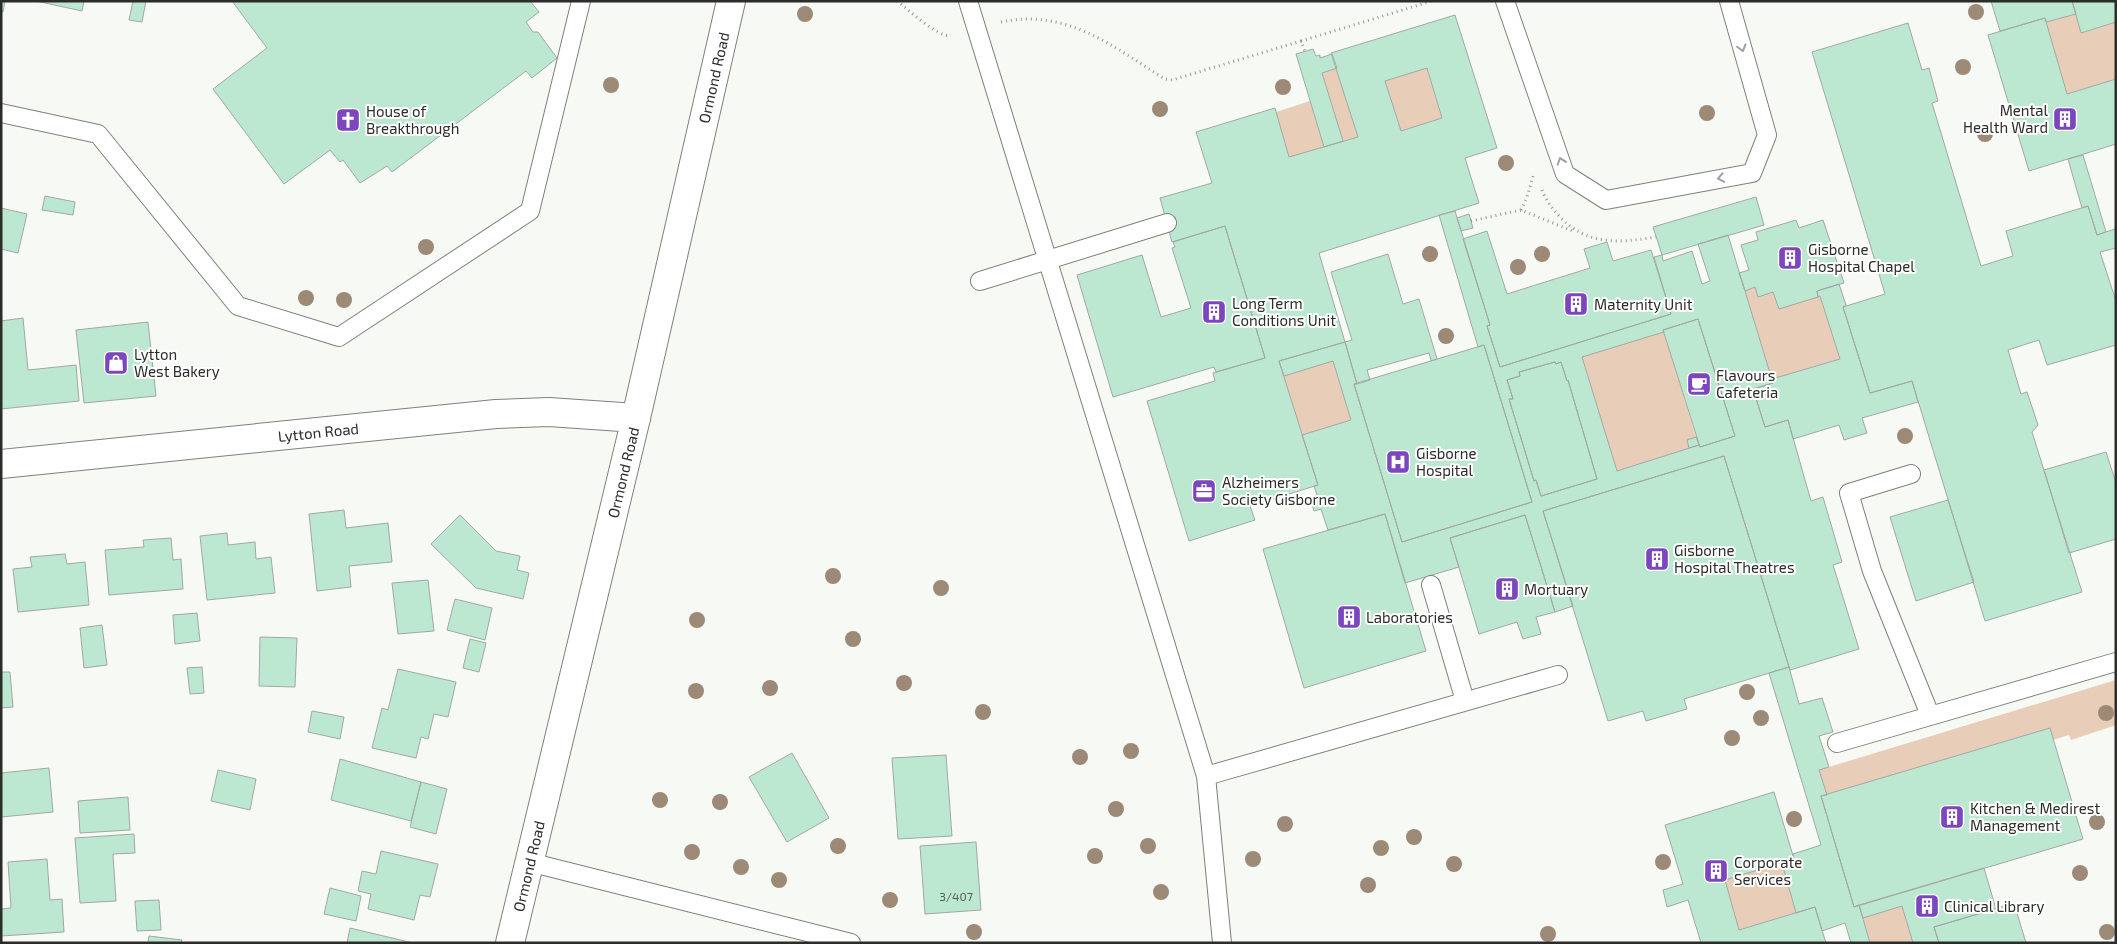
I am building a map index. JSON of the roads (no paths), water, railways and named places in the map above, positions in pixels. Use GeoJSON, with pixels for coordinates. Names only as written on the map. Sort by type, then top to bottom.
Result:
{"type":"FeatureCollection","features":[{"type":"Feature","properties":{"kind":"main road","name":"Ormond Road"},"geometry":{"type":"LineString","coordinates":[[510,943],[636,418],[731,1]]}},
{"type":"Feature","properties":{"kind":"main road","name":"Lytton Road"},"geometry":{"type":"LineString","coordinates":[[1,464],[496,414],[549,412],[636,418]]}},
{"type":"Feature","properties":{"kind":"lane"},"geometry":{"type":"LineString","coordinates":[[1,113],[98,134],[238,306],[339,337],[530,211],[581,1]]}},
{"type":"Feature","properties":{"kind":"lane"},"geometry":{"type":"LineString","coordinates":[[968,1],[1206,776],[1222,943]]}},
{"type":"Feature","properties":{"kind":"lane"},"geometry":{"type":"LineString","coordinates":[[1505,1],[1566,174],[1606,200],[1752,172],[1767,135],[1729,1]]}},
{"type":"Feature","properties":{"kind":"lane"},"geometry":{"type":"LineString","coordinates":[[980,281],[1047,258],[1167,223]]}},
{"type":"Feature","properties":{"kind":"lane"},"geometry":{"type":"LineString","coordinates":[[1911,474],[1849,493],[1872,572],[1930,715]]}},
{"type":"Feature","properties":{"kind":"lane"},"geometry":{"type":"LineString","coordinates":[[1431,586],[1465,701]]}},
{"type":"Feature","properties":{"kind":"lane"},"geometry":{"type":"LineString","coordinates":[[1837,743],[2116,662]]}},
{"type":"Feature","properties":{"kind":"lane"},"geometry":{"type":"LineString","coordinates":[[1206,776],[1558,675]]}},
{"type":"Feature","properties":{"kind":"lane"},"geometry":{"type":"LineString","coordinates":[[529,862],[851,943]]}},
{"type":"Feature","properties":{"kind":"place","name":"Mental Health Ward"},"geometry":{"type":"Point","coordinates":[2065,119]}},
{"type":"Feature","properties":{"kind":"place","name":"House of Breakthrough"},"geometry":{"type":"Point","coordinates":[348,120]}},
{"type":"Feature","properties":{"kind":"place","name":"Gisborne Hospital Chapel"},"geometry":{"type":"Point","coordinates":[1790,258]}},
{"type":"Feature","properties":{"kind":"place","name":"Maternity Unit"},"geometry":{"type":"Point","coordinates":[1576,304]}},
{"type":"Feature","properties":{"kind":"place","name":"Long Term Conditions Unit"},"geometry":{"type":"Point","coordinates":[1214,312]}},
{"type":"Feature","properties":{"kind":"place","name":"Lytton West Bakery"},"geometry":{"type":"Point","coordinates":[116,363]}},
{"type":"Feature","properties":{"kind":"place","name":"Flavours Cafeteria"},"geometry":{"type":"Point","coordinates":[1699,384]}},
{"type":"Feature","properties":{"kind":"place","name":"Gisborne Hospital"},"geometry":{"type":"Point","coordinates":[1398,462]}},
{"type":"Feature","properties":{"kind":"place","name":"Alzheimers Society Gisborne"},"geometry":{"type":"Point","coordinates":[1204,491]}},
{"type":"Feature","properties":{"kind":"place","name":"Gisborne Hospital Theatres"},"geometry":{"type":"Point","coordinates":[1657,559]}},
{"type":"Feature","properties":{"kind":"place","name":"Mortuary"},"geometry":{"type":"Point","coordinates":[1507,589]}},
{"type":"Feature","properties":{"kind":"place","name":"Laboratories"},"geometry":{"type":"Point","coordinates":[1349,617]}},
{"type":"Feature","properties":{"kind":"place","name":"Kitchen & Medirest Management"},"geometry":{"type":"Point","coordinates":[1952,817]}},
{"type":"Feature","properties":{"kind":"place","name":"Corporate Services"},"geometry":{"type":"Point","coordinates":[1716,871]}},
{"type":"Feature","properties":{"kind":"place","name":"Clinical Library"},"geometry":{"type":"Point","coordinates":[1927,906]}}]}
